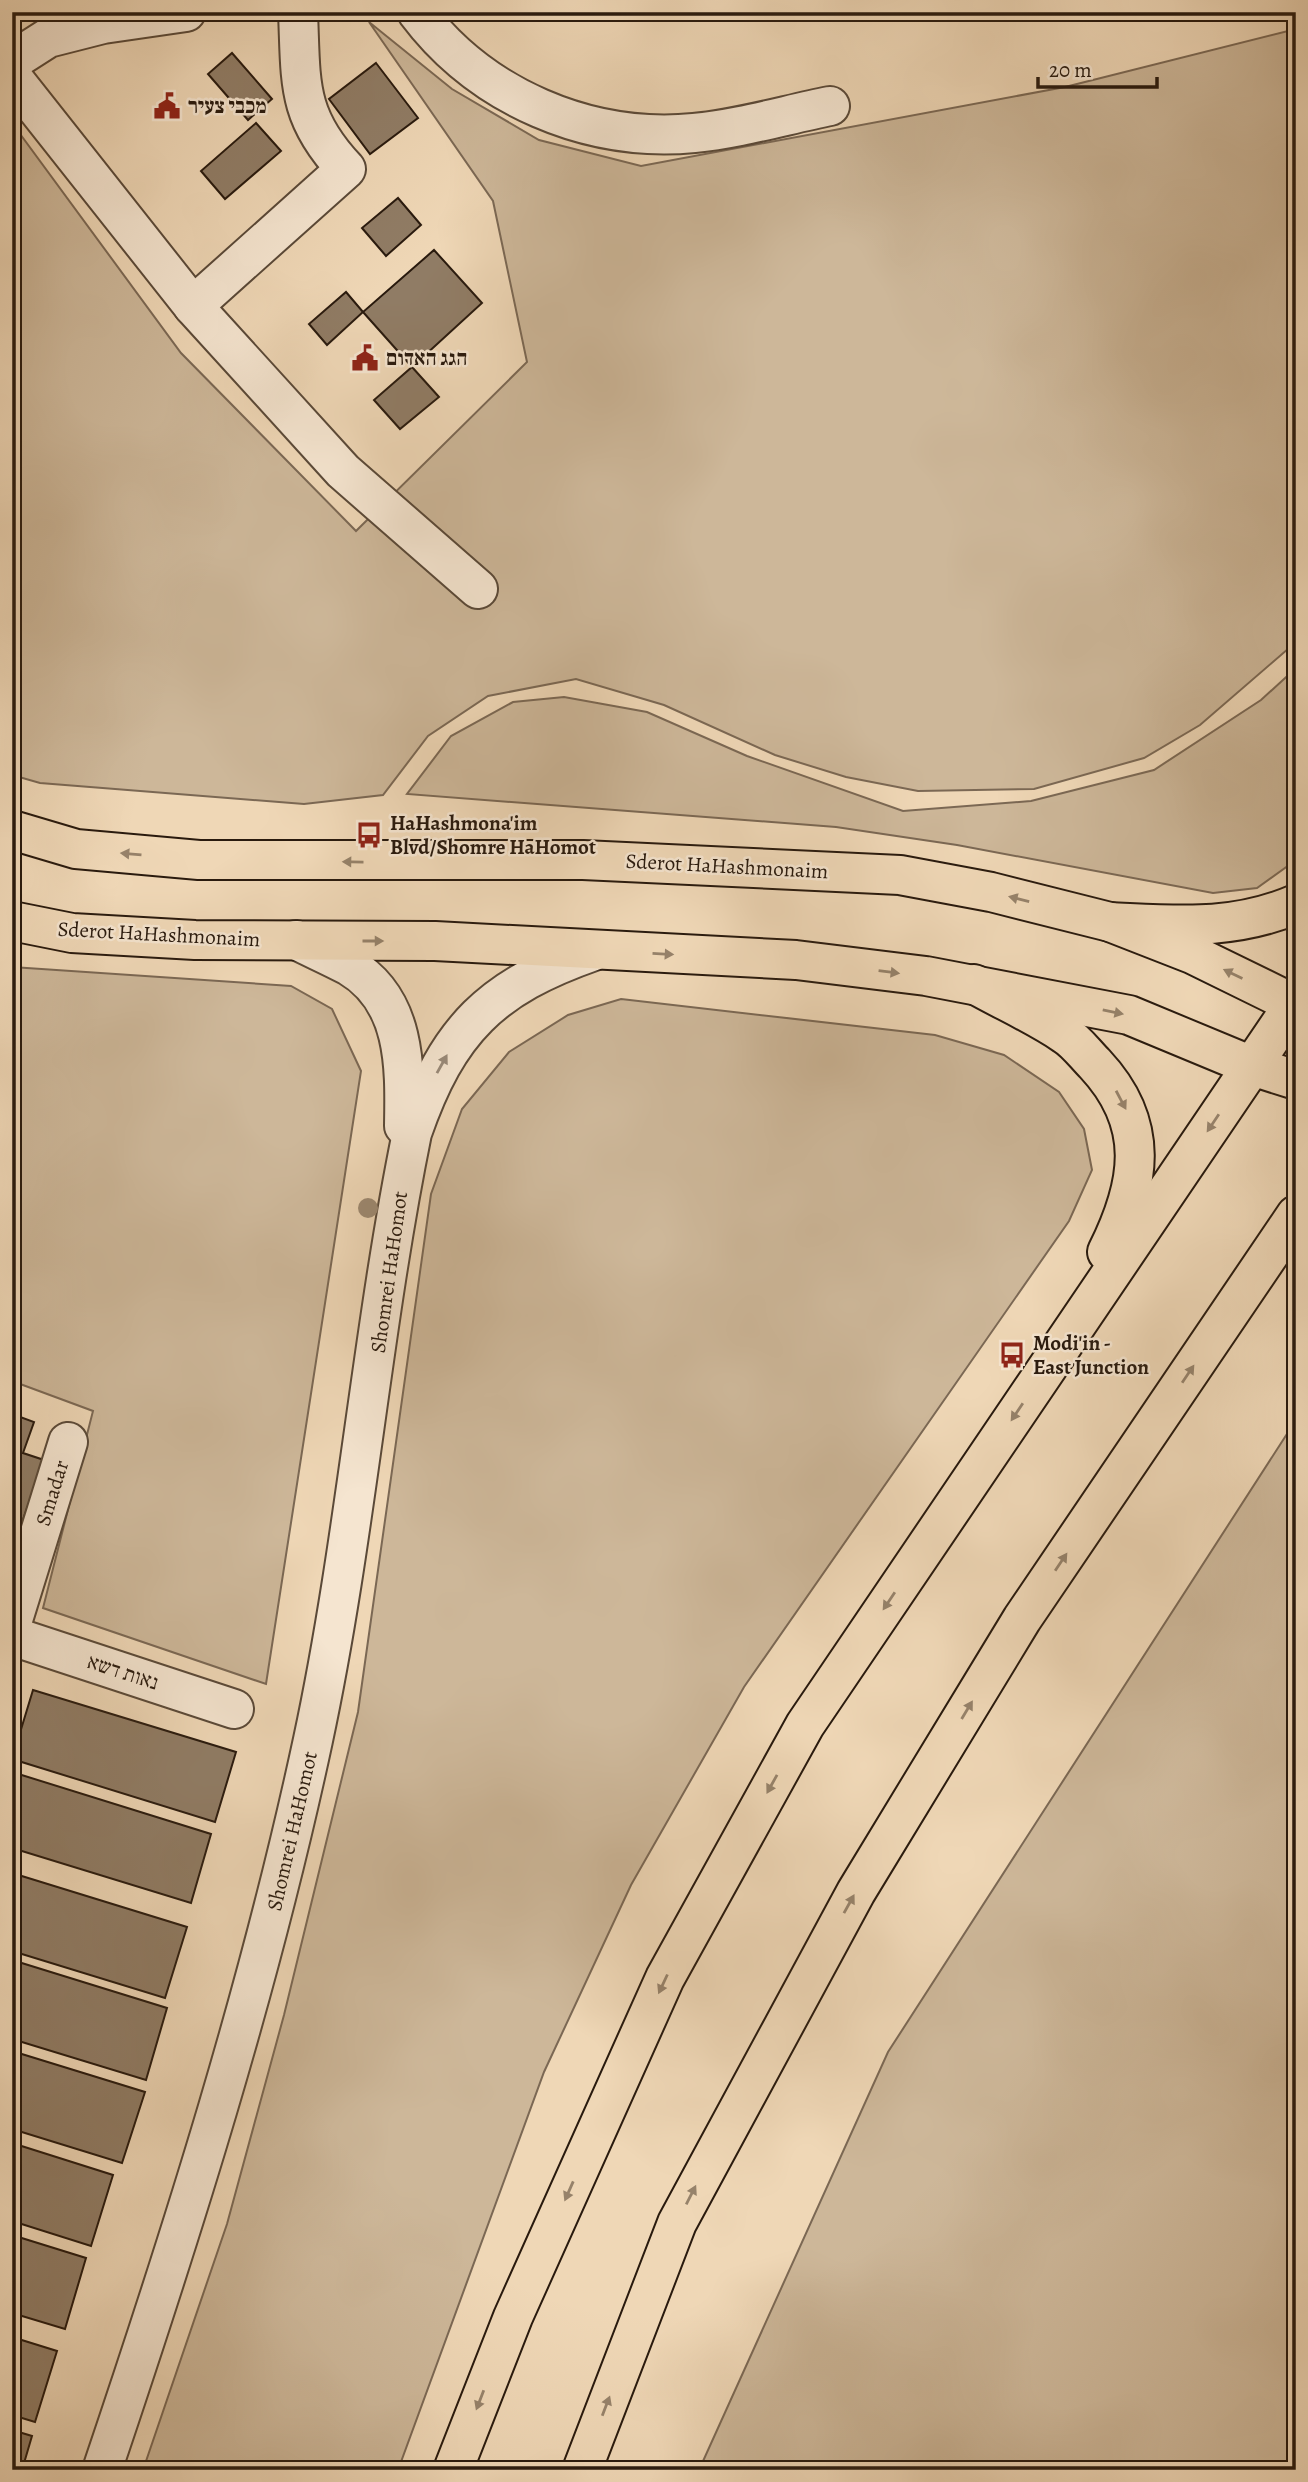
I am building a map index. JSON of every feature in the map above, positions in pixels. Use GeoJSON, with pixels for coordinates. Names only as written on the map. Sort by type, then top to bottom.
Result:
{"type":"FeatureCollection","features":[{"type":"Feature","properties":{"kind":"main road","name":"Sderot HaHashmonaim"},"geometry":{"type":"LineString","coordinates":[[12,830],[76,849],[199,860],[583,860],[900,875],[991,892],[1110,922],[1192,954],[1295,1003]]}},
{"type":"Feature","properties":{"kind":"main road"},"geometry":{"type":"LineString","coordinates":[[1110,922],[1216,926],[1264,918],[1296,904]]}},
{"type":"Feature","properties":{"kind":"main road","name":"Sderot HaHashmonaim"},"geometry":{"type":"LineString","coordinates":[[12,920],[72,933],[195,940],[436,941],[796,960],[974,984],[1129,1015],[1252,1066],[1296,1080]]}},
{"type":"Feature","properties":{"kind":"main road"},"geometry":{"type":"LineString","coordinates":[[974,984],[1067,1035],[1106,1076],[1124,1100],[1134,1135],[1137,1162],[1121,1223],[1058,1352]]}},
{"type":"Feature","properties":{"kind":"main road"},"geometry":{"type":"LineString","coordinates":[[453,2470],[513,2317],[665,1978],[805,1725],[1295,1003]]}},
{"type":"Feature","properties":{"kind":"main road"},"geometry":{"type":"LineString","coordinates":[[582,2470],[677,2223],[856,1892],[1022,1619],[1296,1215]]}},
{"type":"Feature","properties":{"kind":"street"},"geometry":{"type":"LineString","coordinates":[[12,61],[48,38],[103,24],[186,12]]}},
{"type":"Feature","properties":{"kind":"street"},"geometry":{"type":"LineString","coordinates":[[193,306],[346,169],[325,146],[308,118],[300,72],[298,12]]}},
{"type":"Feature","properties":{"kind":"street"},"geometry":{"type":"LineString","coordinates":[[418,12],[465,63],[506,91],[548,112],[598,130],[636,134],[694,134],[830,106]]}},
{"type":"Feature","properties":{"kind":"street"},"geometry":{"type":"LineString","coordinates":[[12,77],[193,306],[343,471],[478,589]]}},
{"type":"Feature","properties":{"kind":"street","name":"Shomrei HaHomot"},"geometry":{"type":"LineString","coordinates":[[296,940],[352,968],[379,992],[396,1023],[405,1065],[404,1173]]}},
{"type":"Feature","properties":{"kind":"street","name":"Shomrei HaHomot"},"geometry":{"type":"LineString","coordinates":[[102,2470],[230,2064],[281,1881],[339,1604],[412,1133],[426,1092],[447,1054],[473,1020],[508,989],[546,968],[594,951]]}},
{"type":"Feature","properties":{"kind":"street","name":"Smadar"},"geometry":{"type":"LineString","coordinates":[[12,1623],[68,1442]]}},
{"type":"Feature","properties":{"kind":"street","name":"נאות דשא"},"geometry":{"type":"LineString","coordinates":[[12,1636],[234,1709]]}},
{"type":"Feature","properties":{"kind":"shaded area"},"geometry":{"type":"Polygon","coordinates":[[[369,22],[452,89],[539,140],[641,166],[1065,87],[1296,29],[1296,642],[1200,725],[1144,758],[1034,789],[918,791],[846,777],[775,755],[664,705],[576,679],[488,696],[428,736],[383,795],[304,804],[40,783],[12,775],[12,123],[181,353],[356,531],[527,362],[493,201],[369,22]]]}},
{"type":"Feature","properties":{"kind":"shaded area"},"geometry":{"type":"Polygon","coordinates":[[[1296,668],[1296,860],[1257,888],[1213,893],[957,845],[836,827],[407,794],[451,736],[513,702],[564,697],[647,712],[747,756],[903,811],[1031,801],[1154,770],[1261,700],[1296,668]]]}},
{"type":"Feature","properties":{"kind":"shaded area"},"geometry":{"type":"Polygon","coordinates":[[[12,967],[291,986],[332,1009],[361,1071],[266,1684],[43,1608],[93,1411],[12,1381],[12,967]]]}},
{"type":"Feature","properties":{"kind":"shaded area"},"geometry":{"type":"Polygon","coordinates":[[[621,999],[935,1035],[1004,1055],[1059,1092],[1084,1129],[1092,1170],[1069,1221],[744,1687],[631,1885],[544,2072],[398,2470],[143,2470],[227,2224],[284,2015],[358,1712],[431,1194],[462,1109],[509,1052],[568,1015],[621,999]]]}},
{"type":"Feature","properties":{"kind":"shaded area"},"geometry":{"type":"Polygon","coordinates":[[[1296,1420],[1296,2470],[699,2470],[888,2052],[1296,1420]]]}},
{"type":"Feature","properties":{"kind":"building"},"geometry":{"type":"Polygon","coordinates":[[[232,53],[272,99],[248,120],[208,74],[232,53]]]}},
{"type":"Feature","properties":{"kind":"building"},"geometry":{"type":"Polygon","coordinates":[[[376,63],[418,118],[370,154],[329,99],[376,63]]]}},
{"type":"Feature","properties":{"kind":"building"},"geometry":{"type":"Polygon","coordinates":[[[256,123],[281,151],[225,199],[201,171],[256,123]]]}},
{"type":"Feature","properties":{"kind":"building"},"geometry":{"type":"Polygon","coordinates":[[[398,198],[421,225],[386,256],[362,228],[398,198]]]}},
{"type":"Feature","properties":{"kind":"building"},"geometry":{"type":"Polygon","coordinates":[[[434,250],[482,303],[412,367],[363,312],[434,250]]]}},
{"type":"Feature","properties":{"kind":"building"},"geometry":{"type":"Polygon","coordinates":[[[346,292],[363,312],[327,345],[309,324],[346,292]]]}},
{"type":"Feature","properties":{"kind":"building"},"geometry":{"type":"Polygon","coordinates":[[[412,367],[439,397],[400,429],[374,400],[412,367]]]}},
{"type":"Feature","properties":{"kind":"building"},"geometry":{"type":"Polygon","coordinates":[[[12,1414],[34,1422],[23,1453],[44,1460],[12,1551],[12,1414]]]}},
{"type":"Feature","properties":{"kind":"building"},"geometry":{"type":"Polygon","coordinates":[[[33,1690],[236,1752],[215,1822],[12,1759],[33,1690]]]}},
{"type":"Feature","properties":{"kind":"building"},"geometry":{"type":"Polygon","coordinates":[[[12,1772],[211,1834],[191,1903],[12,1848],[12,1772]]]}},
{"type":"Feature","properties":{"kind":"building"},"geometry":{"type":"Polygon","coordinates":[[[12,1873],[187,1927],[165,1998],[12,1951],[12,1873]]]}},
{"type":"Feature","properties":{"kind":"building"},"geometry":{"type":"Polygon","coordinates":[[[12,1960],[167,2008],[146,2080],[12,2039],[12,1960]]]}},
{"type":"Feature","properties":{"kind":"building"},"geometry":{"type":"Polygon","coordinates":[[[12,2051],[145,2092],[122,2163],[12,2129],[12,2051]]]}},
{"type":"Feature","properties":{"kind":"building"},"geometry":{"type":"Polygon","coordinates":[[[12,2143],[113,2175],[91,2246],[12,2221],[12,2143]]]}},
{"type":"Feature","properties":{"kind":"building"},"geometry":{"type":"Polygon","coordinates":[[[12,2235],[86,2258],[65,2329],[12,2313],[12,2235]]]}},
{"type":"Feature","properties":{"kind":"building"},"geometry":{"type":"Polygon","coordinates":[[[12,2337],[57,2351],[35,2422],[12,2415],[12,2337]]]}},
{"type":"Feature","properties":{"kind":"building"},"geometry":{"type":"Polygon","coordinates":[[[12,2430],[32,2436],[22,2470],[12,2470],[12,2430]]]}},
{"type":"Feature","properties":{"kind":"place","name":"מכבי צעיר"},"geometry":{"type":"Point","coordinates":[167,106]}},
{"type":"Feature","properties":{"kind":"place","name":"הגג האדום"},"geometry":{"type":"Point","coordinates":[365,358]}},
{"type":"Feature","properties":{"kind":"place","name":"HaHashmona'im Blvd/Shomre HaHomot"},"geometry":{"type":"Point","coordinates":[369,835]}},
{"type":"Feature","properties":{"kind":"place","name":"Modi'in - East Junction"},"geometry":{"type":"Point","coordinates":[1012,1355]}}]}
